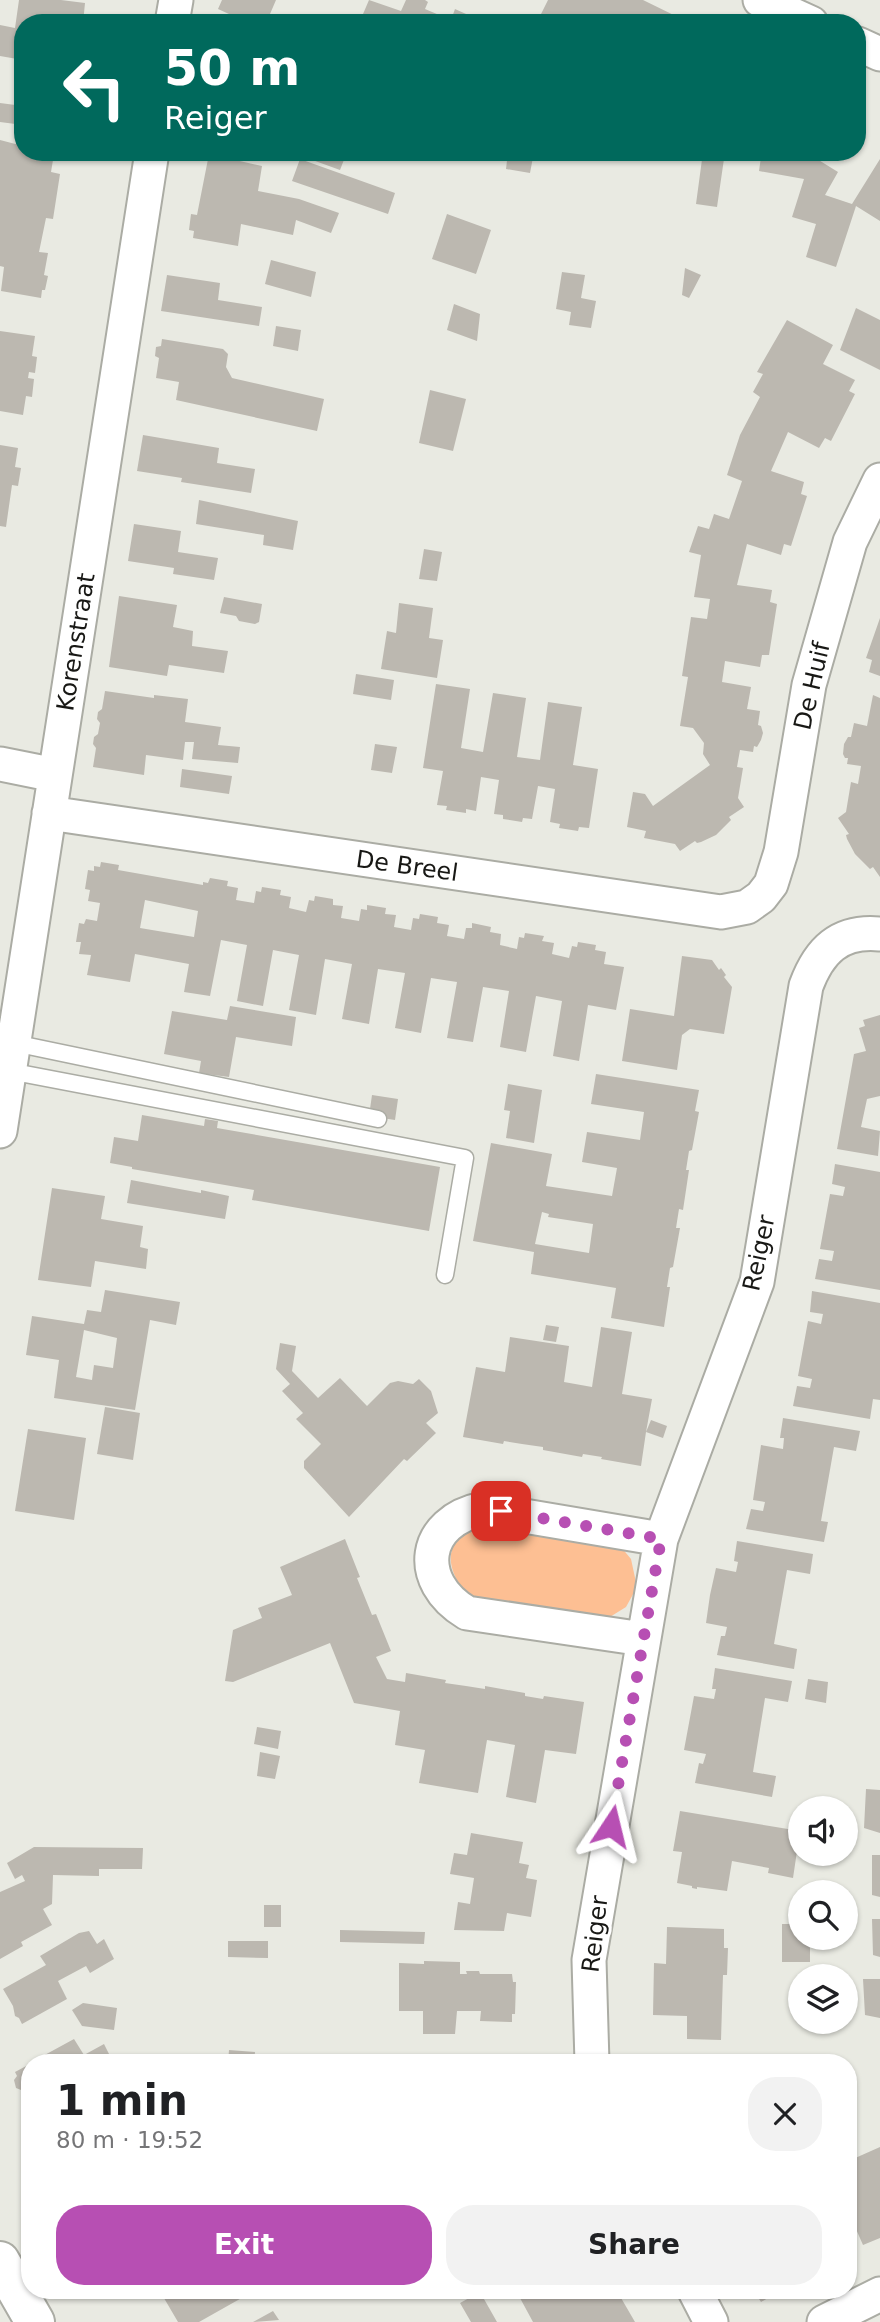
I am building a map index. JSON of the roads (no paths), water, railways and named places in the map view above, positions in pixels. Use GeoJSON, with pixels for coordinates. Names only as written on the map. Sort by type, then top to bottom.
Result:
{"type":"FeatureCollection","features":[{"type":"Feature","properties":{"kind":"street"},"geometry":{"type":"LineString","coordinates":[[760,0],[791,14]]}},
{"type":"Feature","properties":{"kind":"street","name":"Korenstraat"},"geometry":{"type":"LineString","coordinates":[[0,1131],[151,161]]}},
{"type":"Feature","properties":{"kind":"street","name":"De Huif"},"geometry":{"type":"LineString","coordinates":[[761,897],[771,884],[781,852],[813,672],[850,542],[880,480]]}},
{"type":"Feature","properties":{"kind":"street"},"geometry":{"type":"LineString","coordinates":[[0,764],[55,775]]}},
{"type":"Feature","properties":{"kind":"street","name":"De Breel"},"geometry":{"type":"LineString","coordinates":[[49,813],[721,912],[747,906],[761,897]]}},
{"type":"Feature","properties":{"kind":"street","name":"Reiger"},"geometry":{"type":"LineString","coordinates":[[592,2054],[589,1959],[661,1539],[757,1282],[806,986],[818,958],[833,944],[867,933],[880,934]]}},
{"type":"Feature","properties":{"kind":"street"},"geometry":{"type":"LineString","coordinates":[[643,1639],[467,1613],[450,1603],[439,1589],[432,1572],[432,1553],[438,1536],[450,1522],[465,1512],[483,1509],[661,1539]]}},
{"type":"Feature","properties":{"kind":"street"},"geometry":{"type":"LineString","coordinates":[[0,2260],[21,2297]]}},
{"type":"Feature","properties":{"kind":"street"},"geometry":{"type":"LineString","coordinates":[[824,2322],[880,2294]]}},
{"type":"Feature","properties":{"kind":"street"},"geometry":{"type":"LineString","coordinates":[[22,2299],[35,2322]]}},
{"type":"Feature","properties":{"kind":"street"},"geometry":{"type":"LineString","coordinates":[[699,2299],[712,2322]]}},
{"type":"Feature","properties":{"kind":"lane"},"geometry":{"type":"LineString","coordinates":[[11,1057],[378,1119]]}},
{"type":"Feature","properties":{"kind":"lane"},"geometry":{"type":"LineString","coordinates":[[11,1057],[465,1158],[446,1275]]}}]}
